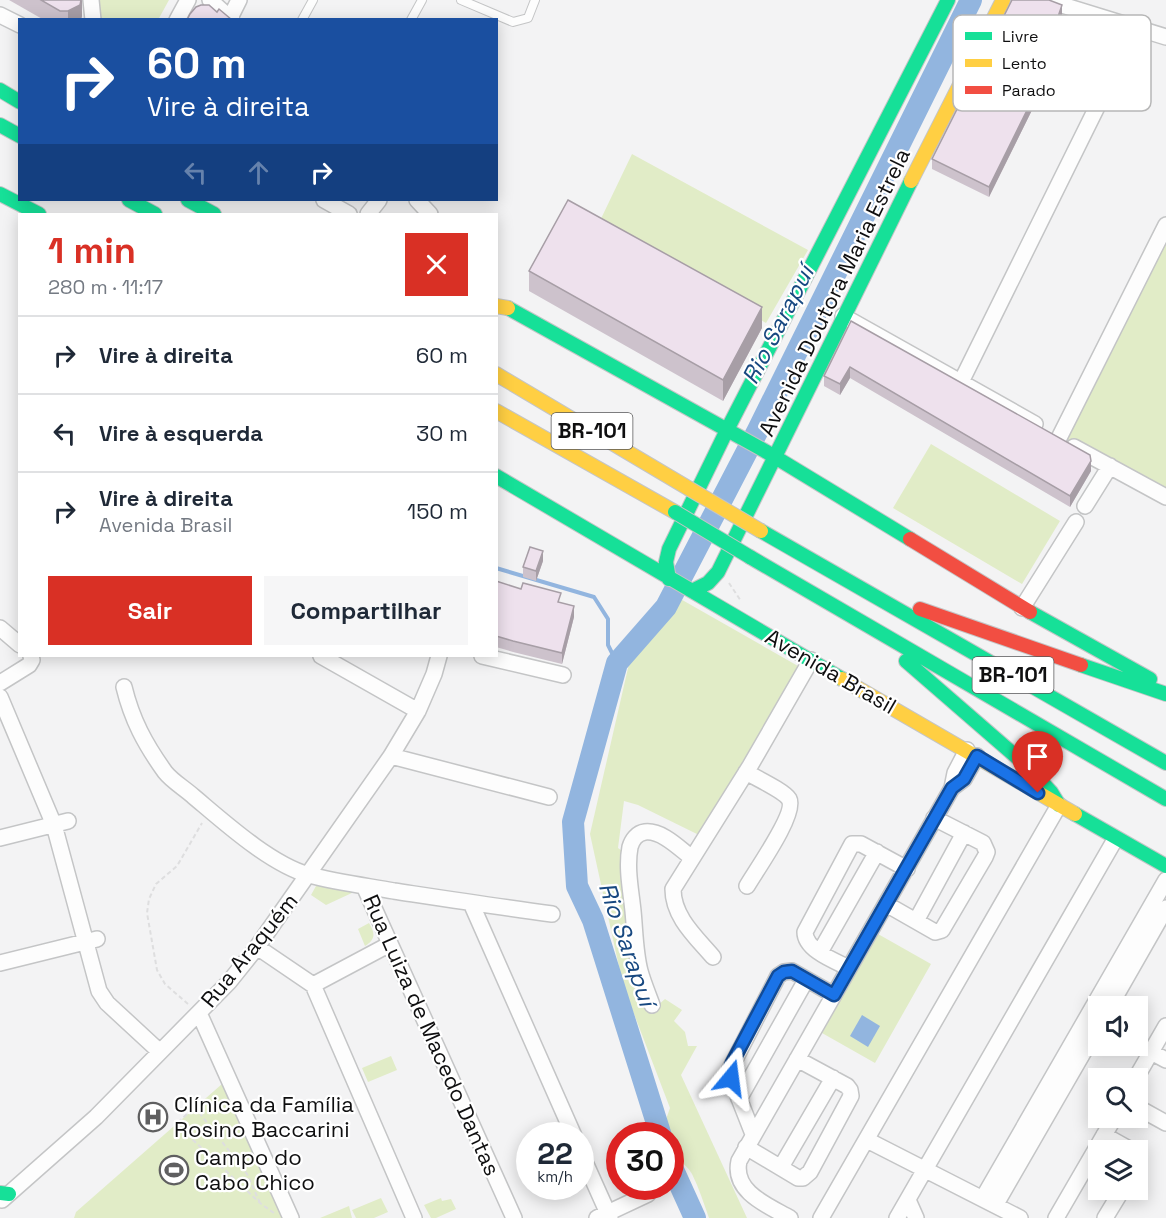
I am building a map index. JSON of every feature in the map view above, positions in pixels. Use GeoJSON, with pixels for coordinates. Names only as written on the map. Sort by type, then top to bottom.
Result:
{"type":"FeatureCollection","features":[{"type":"Feature","properties":{"kind":"main road","name":"Avenida Doutora Maria Estrela"},"geometry":{"type":"LineString","coordinates":[[670,579],[666,562],[669,549],[739,407],[948,0]]}},
{"type":"Feature","properties":{"kind":"main road","name":"Avenida Doutora Maria Estrela"},"geometry":{"type":"LineString","coordinates":[[995,15],[1003,0]]}},
{"type":"Feature","properties":{"kind":"main road"},"geometry":{"type":"LineString","coordinates":[[0,90],[18,101]]}},
{"type":"Feature","properties":{"kind":"main road","name":"Avenida Doutora Maria Estrela"},"geometry":{"type":"LineString","coordinates":[[689,590],[703,586],[713,578],[724,560],[771,454],[784,441],[843,316],[953,99]]}},
{"type":"Feature","properties":{"kind":"main road"},"geometry":{"type":"LineString","coordinates":[[0,125],[18,135]]}},
{"type":"Feature","properties":{"kind":"main road"},"geometry":{"type":"LineString","coordinates":[[0,194],[37,213]]}},
{"type":"Feature","properties":{"kind":"main road"},"geometry":{"type":"LineString","coordinates":[[131,201],[153,213]]}},
{"type":"Feature","properties":{"kind":"main road"},"geometry":{"type":"LineString","coordinates":[[190,201],[212,213]]}},
{"type":"Feature","properties":{"kind":"main road"},"geometry":{"type":"LineString","coordinates":[[500,304],[771,454],[1022,608],[1166,688]]}},
{"type":"Feature","properties":{"kind":"main road","name":"BR-101"},"geometry":{"type":"LineString","coordinates":[[498,375],[761,531],[1166,763]]}},
{"type":"Feature","properties":{"kind":"main road"},"geometry":{"type":"LineString","coordinates":[[701,414],[721,414],[739,407]]}},
{"type":"Feature","properties":{"kind":"main road","name":"BR-101"},"geometry":{"type":"LineString","coordinates":[[498,412],[855,616],[1166,799]]}},
{"type":"Feature","properties":{"kind":"main road"},"geometry":{"type":"LineString","coordinates":[[784,441],[792,467]]}},
{"type":"Feature","properties":{"kind":"main road","name":"Avenida Brasil"},"geometry":{"type":"LineString","coordinates":[[498,478],[1166,866]]}},
{"type":"Feature","properties":{"kind":"main road"},"geometry":{"type":"LineString","coordinates":[[860,588],[1166,694]]}},
{"type":"Feature","properties":{"kind":"main road"},"geometry":{"type":"LineString","coordinates":[[855,616],[1027,766],[1051,792],[1059,805]]}},
{"type":"Feature","properties":{"kind":"street"},"geometry":{"type":"LineString","coordinates":[[91,0],[93,18]]}},
{"type":"Feature","properties":{"kind":"street"},"geometry":{"type":"LineString","coordinates":[[178,18],[188,0]]}},
{"type":"Feature","properties":{"kind":"street"},"geometry":{"type":"LineString","coordinates":[[210,0],[230,18]]}},
{"type":"Feature","properties":{"kind":"street"},"geometry":{"type":"LineString","coordinates":[[231,18],[239,0]]}},
{"type":"Feature","properties":{"kind":"street"},"geometry":{"type":"LineString","coordinates":[[1046,0],[1094,15]]}},
{"type":"Feature","properties":{"kind":"street"},"geometry":{"type":"LineString","coordinates":[[0,15],[18,24]]}},
{"type":"Feature","properties":{"kind":"street"},"geometry":{"type":"LineString","coordinates":[[1151,32],[1166,37]]}},
{"type":"Feature","properties":{"kind":"street"},"geometry":{"type":"LineString","coordinates":[[961,382],[1095,111]]}},
{"type":"Feature","properties":{"kind":"street"},"geometry":{"type":"LineString","coordinates":[[326,201],[347,213]]}},
{"type":"Feature","properties":{"kind":"street"},"geometry":{"type":"LineString","coordinates":[[369,213],[378,201]]}},
{"type":"Feature","properties":{"kind":"street"},"geometry":{"type":"LineString","coordinates":[[418,201],[429,213]]}},
{"type":"Feature","properties":{"kind":"street"},"geometry":{"type":"LineString","coordinates":[[1059,438],[1166,225]]}},
{"type":"Feature","properties":{"kind":"street"},"geometry":{"type":"LineString","coordinates":[[843,316],[1166,497]]}},
{"type":"Feature","properties":{"kind":"street"},"geometry":{"type":"LineString","coordinates":[[1085,506],[1110,466]]}},
{"type":"Feature","properties":{"kind":"street"},"geometry":{"type":"LineString","coordinates":[[1022,608],[1076,522]]}},
{"type":"Feature","properties":{"kind":"street"},"geometry":{"type":"LineString","coordinates":[[0,628],[18,643]]}},
{"type":"Feature","properties":{"kind":"street"},"geometry":{"type":"LineString","coordinates":[[0,683],[29,665],[31,657]]}},
{"type":"Feature","properties":{"kind":"street"},"geometry":{"type":"LineString","coordinates":[[323,657],[418,711]]}},
{"type":"Feature","properties":{"kind":"street","name":"Rua Araquém"},"geometry":{"type":"LineString","coordinates":[[2,1199],[96,1117],[229,982],[309,875],[391,756],[418,711],[439,657]]}},
{"type":"Feature","properties":{"kind":"street"},"geometry":{"type":"LineString","coordinates":[[486,657],[563,675]]}},
{"type":"Feature","properties":{"kind":"street"},"geometry":{"type":"LineString","coordinates":[[713,957],[676,910],[673,889],[746,772],[811,660]]}},
{"type":"Feature","properties":{"kind":"street"},"geometry":{"type":"LineString","coordinates":[[124,687],[131,713],[145,742],[167,775],[209,810],[291,868],[309,875],[364,886],[552,914]]}},
{"type":"Feature","properties":{"kind":"street"},"geometry":{"type":"LineString","coordinates":[[0,697],[61,823],[91,941],[95,979],[103,997],[160,1052]]}},
{"type":"Feature","properties":{"kind":"street"},"geometry":{"type":"LineString","coordinates":[[790,1218],[756,1199],[741,1182],[738,1166],[750,1140],[952,788],[955,773],[972,753]]}},
{"type":"Feature","properties":{"kind":"street"},"geometry":{"type":"LineString","coordinates":[[391,756],[549,797]]}},
{"type":"Feature","properties":{"kind":"street"},"geometry":{"type":"LineString","coordinates":[[746,772],[782,793],[789,798],[791,803],[787,818],[747,886]]}},
{"type":"Feature","properties":{"kind":"street"},"geometry":{"type":"LineString","coordinates":[[821,1218],[1059,805]]}},
{"type":"Feature","properties":{"kind":"street"},"geometry":{"type":"LineString","coordinates":[[886,904],[935,932],[942,930],[985,857],[987,852],[983,843],[934,818]]}},
{"type":"Feature","properties":{"kind":"street"},"geometry":{"type":"LineString","coordinates":[[0,838],[61,823]]}},
{"type":"Feature","properties":{"kind":"street"},"geometry":{"type":"LineString","coordinates":[[652,1005],[640,970],[637,951],[628,867],[630,848],[638,834],[655,833],[669,840],[692,858]]}},
{"type":"Feature","properties":{"kind":"street"},"geometry":{"type":"LineString","coordinates":[[916,921],[964,833]]}},
{"type":"Feature","properties":{"kind":"street"},"geometry":{"type":"LineString","coordinates":[[897,1218],[1113,843]]}},
{"type":"Feature","properties":{"kind":"street"},"geometry":{"type":"LineString","coordinates":[[849,968],[807,942],[805,932],[852,844],[861,844],[907,869]]}},
{"type":"Feature","properties":{"kind":"street"},"geometry":{"type":"LineString","coordinates":[[820,952],[877,852]]}},
{"type":"Feature","properties":{"kind":"street"},"geometry":{"type":"LineString","coordinates":[[990,1201],[1166,880]]}},
{"type":"Feature","properties":{"kind":"street","name":"Rua Luiza de Macedo Dantas"},"geometry":{"type":"LineString","coordinates":[[364,886],[514,1218]]}},
{"type":"Feature","properties":{"kind":"street"},"geometry":{"type":"LineString","coordinates":[[471,903],[568,1122]]}},
{"type":"Feature","properties":{"kind":"street"},"geometry":{"type":"LineString","coordinates":[[1116,996],[1166,908]]}},
{"type":"Feature","properties":{"kind":"street"},"geometry":{"type":"LineString","coordinates":[[0,963],[91,941]]}},
{"type":"Feature","properties":{"kind":"street"},"geometry":{"type":"LineString","coordinates":[[313,986],[390,944]]}},
{"type":"Feature","properties":{"kind":"street"},"geometry":{"type":"LineString","coordinates":[[257,947],[313,986],[414,1218]]}},
{"type":"Feature","properties":{"kind":"street"},"geometry":{"type":"LineString","coordinates":[[797,1059],[847,1086],[851,1096],[810,1172],[798,1178],[781,1167],[750,1140],[730,1069],[778,976],[792,971],[834,995]]}},
{"type":"Feature","properties":{"kind":"street"},"geometry":{"type":"LineString","coordinates":[[739,1099],[807,980]]}},
{"type":"Feature","properties":{"kind":"street"},"geometry":{"type":"LineString","coordinates":[[199,1013],[291,1218]]}},
{"type":"Feature","properties":{"kind":"street"},"geometry":{"type":"LineString","coordinates":[[1142,1068],[1166,1026]]}},
{"type":"Feature","properties":{"kind":"street"},"geometry":{"type":"LineString","coordinates":[[990,1201],[1088,1043]]}},
{"type":"Feature","properties":{"kind":"street"},"geometry":{"type":"LineString","coordinates":[[1151,1052],[1166,1060]]}},
{"type":"Feature","properties":{"kind":"street"},"geometry":{"type":"LineString","coordinates":[[781,1167],[833,1078]]}},
{"type":"Feature","properties":{"kind":"street"},"geometry":{"type":"LineString","coordinates":[[1148,1113],[1166,1123]]}},
{"type":"Feature","properties":{"kind":"street"},"geometry":{"type":"LineString","coordinates":[[1056,1218],[1108,1128]]}},
{"type":"Feature","properties":{"kind":"street"},"geometry":{"type":"LineString","coordinates":[[1104,1135],[1113,1140]]}},
{"type":"Feature","properties":{"kind":"street"},"geometry":{"type":"LineString","coordinates":[[867,1140],[1020,1218]]}},
{"type":"Feature","properties":{"kind":"street"},"geometry":{"type":"LineString","coordinates":[[594,1187],[605,1216],[636,1200]]}},
{"type":"Feature","properties":{"kind":"street"},"geometry":{"type":"LineString","coordinates":[[908,1200],[916,1218]]}},
{"type":"Feature","properties":{"kind":"street"},"geometry":{"type":"LineString","coordinates":[[1105,1218],[1116,1200]]}},
{"type":"Feature","properties":{"kind":"lane"},"geometry":{"type":"LineString","coordinates":[[303,18],[313,0]]}},
{"type":"Feature","properties":{"kind":"lane"},"geometry":{"type":"LineString","coordinates":[[412,18],[422,0]]}},
{"type":"Feature","properties":{"kind":"lane"},"geometry":{"type":"LineString","coordinates":[[462,0],[513,22],[528,18],[536,0]]}},
{"type":"Feature","properties":{"kind":"path"},"geometry":{"type":"LineString","coordinates":[[724,560],[731,586],[744,605]]}},
{"type":"Feature","properties":{"kind":"path"},"geometry":{"type":"LineString","coordinates":[[199,1013],[165,984],[157,970],[147,912],[149,899],[156,885],[177,866],[209,810]]}},
{"type":"Feature","properties":{"kind":"path"},"geometry":{"type":"LineString","coordinates":[[261,1203],[247,1174],[195,1107],[176,1124],[261,1203],[276,1215],[276,1218]]}},
{"type":"Feature","properties":{"kind":"green space"},"geometry":{"type":"Polygon","coordinates":[[[98,0],[169,0],[159,18],[98,18],[98,0]]]}},
{"type":"Feature","properties":{"kind":"green space"},"geometry":{"type":"Polygon","coordinates":[[[632,154],[808,250],[766,323],[597,227],[632,154]]]}},
{"type":"Feature","properties":{"kind":"green space"},"geometry":{"type":"Polygon","coordinates":[[[1166,225],[1166,497],[1059,438],[1166,225]]]}},
{"type":"Feature","properties":{"kind":"green space"},"geometry":{"type":"Polygon","coordinates":[[[931,444],[1060,521],[1022,584],[893,508],[931,444]]]}},
{"type":"Feature","properties":{"kind":"green space"},"geometry":{"type":"Polygon","coordinates":[[[677,597],[798,666],[701,836],[638,805],[624,801],[618,848],[625,853],[651,1011],[665,999],[682,1010],[674,1021],[685,1032],[688,1046],[697,1046],[681,1075],[747,1218],[709,1218],[692,1174],[684,1165],[684,1122],[665,1122],[670,1108],[623,985],[590,834],[631,655],[672,609],[677,597]]]}},
{"type":"Feature","properties":{"kind":"green space"},"geometry":{"type":"Polygon","coordinates":[[[321,884],[354,892],[326,905],[311,895],[316,886],[321,884]]]}},
{"type":"Feature","properties":{"kind":"green space"},"geometry":{"type":"Polygon","coordinates":[[[369,923],[373,936],[365,946],[358,929],[369,923]]]}},
{"type":"Feature","properties":{"kind":"green space"},"geometry":{"type":"Polygon","coordinates":[[[878,934],[931,964],[875,1063],[822,1033],[878,934]]]}},
{"type":"Feature","properties":{"kind":"green space"},"geometry":{"type":"Polygon","coordinates":[[[391,1056],[397,1070],[368,1082],[362,1068],[391,1056]]]}},
{"type":"Feature","properties":{"kind":"green space"},"geometry":{"type":"Polygon","coordinates":[[[222,1084],[284,1218],[74,1218],[76,1212],[222,1084]]]}},
{"type":"Feature","properties":{"kind":"green space"},"geometry":{"type":"Polygon","coordinates":[[[381,1198],[388,1212],[374,1218],[356,1218],[352,1210],[381,1198]]]}},
{"type":"Feature","properties":{"kind":"green space"},"geometry":{"type":"Polygon","coordinates":[[[441,1198],[442,1201],[451,1199],[456,1209],[431,1218],[424,1205],[441,1198]]]}},
{"type":"Feature","properties":{"kind":"green space"},"geometry":{"type":"Polygon","coordinates":[[[349,1206],[352,1218],[320,1218],[349,1206]]]}},
{"type":"Feature","properties":{"kind":"water"},"geometry":{"type":"Polygon","coordinates":[[[862,1015],[880,1026],[868,1047],[850,1036],[862,1015]]]}},
{"type":"Feature","properties":{"kind":"building"},"geometry":{"type":"Polygon","coordinates":[[[41,0],[81,0],[80,5],[68,11],[60,11],[41,0]]]}},
{"type":"Feature","properties":{"kind":"building"},"geometry":{"type":"Polygon","coordinates":[[[1012,0],[1049,0],[1062,5],[1059,15],[1004,15],[1012,0]]]}},
{"type":"Feature","properties":{"kind":"building"},"geometry":{"type":"Polygon","coordinates":[[[209,5],[217,12],[219,9],[230,18],[188,18],[196,7],[209,5]]]}},
{"type":"Feature","properties":{"kind":"building"},"geometry":{"type":"Polygon","coordinates":[[[956,111],[1027,111],[989,187],[932,159],[956,111]]]}},
{"type":"Feature","properties":{"kind":"building"},"geometry":{"type":"Polygon","coordinates":[[[568,200],[762,307],[723,380],[529,271],[568,200]]]}},
{"type":"Feature","properties":{"kind":"building"},"geometry":{"type":"Polygon","coordinates":[[[851,321],[1090,455],[1091,461],[1070,496],[850,367],[840,384],[824,376],[851,321]]]}},
{"type":"Feature","properties":{"kind":"building"},"geometry":{"type":"Polygon","coordinates":[[[530,547],[543,551],[536,571],[523,567],[530,547]]]}},
{"type":"Feature","properties":{"kind":"building"},"geometry":{"type":"Polygon","coordinates":[[[498,582],[521,589],[523,583],[561,593],[558,602],[574,606],[562,653],[498,637],[498,582]]]}},
{"type":"Feature","properties":{"kind":"waterway","name":"Rio Sarapuí"},"geometry":{"type":"LineString","coordinates":[[964,15],[971,0]]}},
{"type":"Feature","properties":{"kind":"waterway","name":"Rio Sarapuí"},"geometry":{"type":"LineString","coordinates":[[657,1122],[593,920],[577,886],[573,822],[617,663],[666,607],[758,430],[953,36]]}},
{"type":"Feature","properties":{"kind":"waterway","name":"Rio Sarapuí"},"geometry":{"type":"LineString","coordinates":[[498,569],[594,597],[608,619],[608,645],[617,663]]}},
{"type":"Feature","properties":{"kind":"waterway","name":"Rio Sarapuí"},"geometry":{"type":"LineString","coordinates":[[684,1194],[695,1218]]}},
{"type":"Feature","properties":{"kind":"traffic: fast"},"geometry":{"type":"LineString","coordinates":[[669,579],[666,562],[669,549],[727,430],[948,0]]}},
{"type":"Feature","properties":{"kind":"traffic: fast"},"geometry":{"type":"LineString","coordinates":[[0,90],[18,101]]}},
{"type":"Feature","properties":{"kind":"traffic: fast"},"geometry":{"type":"LineString","coordinates":[[0,125],[18,135]]}},
{"type":"Feature","properties":{"kind":"traffic: fast"},"geometry":{"type":"LineString","coordinates":[[692,591],[708,583],[718,572],[911,181]]}},
{"type":"Feature","properties":{"kind":"traffic: fast"},"geometry":{"type":"LineString","coordinates":[[0,194],[37,213]]}},
{"type":"Feature","properties":{"kind":"traffic: fast"},"geometry":{"type":"LineString","coordinates":[[131,201],[153,213]]}},
{"type":"Feature","properties":{"kind":"traffic: fast"},"geometry":{"type":"LineString","coordinates":[[190,201],[212,213]]}},
{"type":"Feature","properties":{"kind":"traffic: fast"},"geometry":{"type":"LineString","coordinates":[[508,308],[765,451],[910,539]]}},
{"type":"Feature","properties":{"kind":"traffic: fast"},"geometry":{"type":"LineString","coordinates":[[498,477],[842,679]]}},
{"type":"Feature","properties":{"kind":"traffic: fast"},"geometry":{"type":"LineString","coordinates":[[675,512],[750,557]]}},
{"type":"Feature","properties":{"kind":"traffic: fast"},"geometry":{"type":"LineString","coordinates":[[761,531],[1166,763]]}},
{"type":"Feature","properties":{"kind":"traffic: fast"},"geometry":{"type":"LineString","coordinates":[[750,557],[1166,799]]}},
{"type":"Feature","properties":{"kind":"traffic: fast"},"geometry":{"type":"LineString","coordinates":[[1030,612],[1150,679]]}},
{"type":"Feature","properties":{"kind":"traffic: fast"},"geometry":{"type":"LineString","coordinates":[[906,661],[1027,766],[1051,792],[1059,805]]}},
{"type":"Feature","properties":{"kind":"traffic: fast"},"geometry":{"type":"LineString","coordinates":[[1081,665],[1166,694]]}},
{"type":"Feature","properties":{"kind":"traffic: fast"},"geometry":{"type":"LineString","coordinates":[[1075,814],[1166,866]]}},
{"type":"Feature","properties":{"kind":"traffic: fast"},"geometry":{"type":"LineString","coordinates":[[0,1193],[9,1194]]}},
{"type":"Feature","properties":{"kind":"traffic: slow"},"geometry":{"type":"LineString","coordinates":[[995,15],[1003,0]]}},
{"type":"Feature","properties":{"kind":"traffic: slow"},"geometry":{"type":"LineString","coordinates":[[911,181],[953,98]]}},
{"type":"Feature","properties":{"kind":"traffic: slow"},"geometry":{"type":"LineString","coordinates":[[498,306],[508,308]]}},
{"type":"Feature","properties":{"kind":"traffic: slow"},"geometry":{"type":"LineString","coordinates":[[498,375],[688,488]]}},
{"type":"Feature","properties":{"kind":"traffic: slow"},"geometry":{"type":"LineString","coordinates":[[498,412],[675,512]]}},
{"type":"Feature","properties":{"kind":"traffic: slow"},"geometry":{"type":"LineString","coordinates":[[688,488],[761,531]]}},
{"type":"Feature","properties":{"kind":"traffic: slow"},"geometry":{"type":"LineString","coordinates":[[842,679],[1075,814]]}},
{"type":"Feature","properties":{"kind":"traffic: jam"},"geometry":{"type":"LineString","coordinates":[[910,539],[1030,612]]}},
{"type":"Feature","properties":{"kind":"traffic: jam"},"geometry":{"type":"LineString","coordinates":[[920,609],[1081,665]]}},
{"type":"Feature","properties":{"kind":"place","name":"Clínica da Família Rosino Baccarini"},"geometry":{"type":"Point","coordinates":[153,1117]}},
{"type":"Feature","properties":{"kind":"place","name":"Campo do Cabo Chico"},"geometry":{"type":"Point","coordinates":[174,1170]}},
{"type":"Feature","properties":{"kind":"route"},"geometry":{"type":"LineString","coordinates":[[731,1078],[732,1063],[778,976],[792,971],[834,995],[934,818],[952,788],[964,779],[977,756],[1038,793]]}}]}
